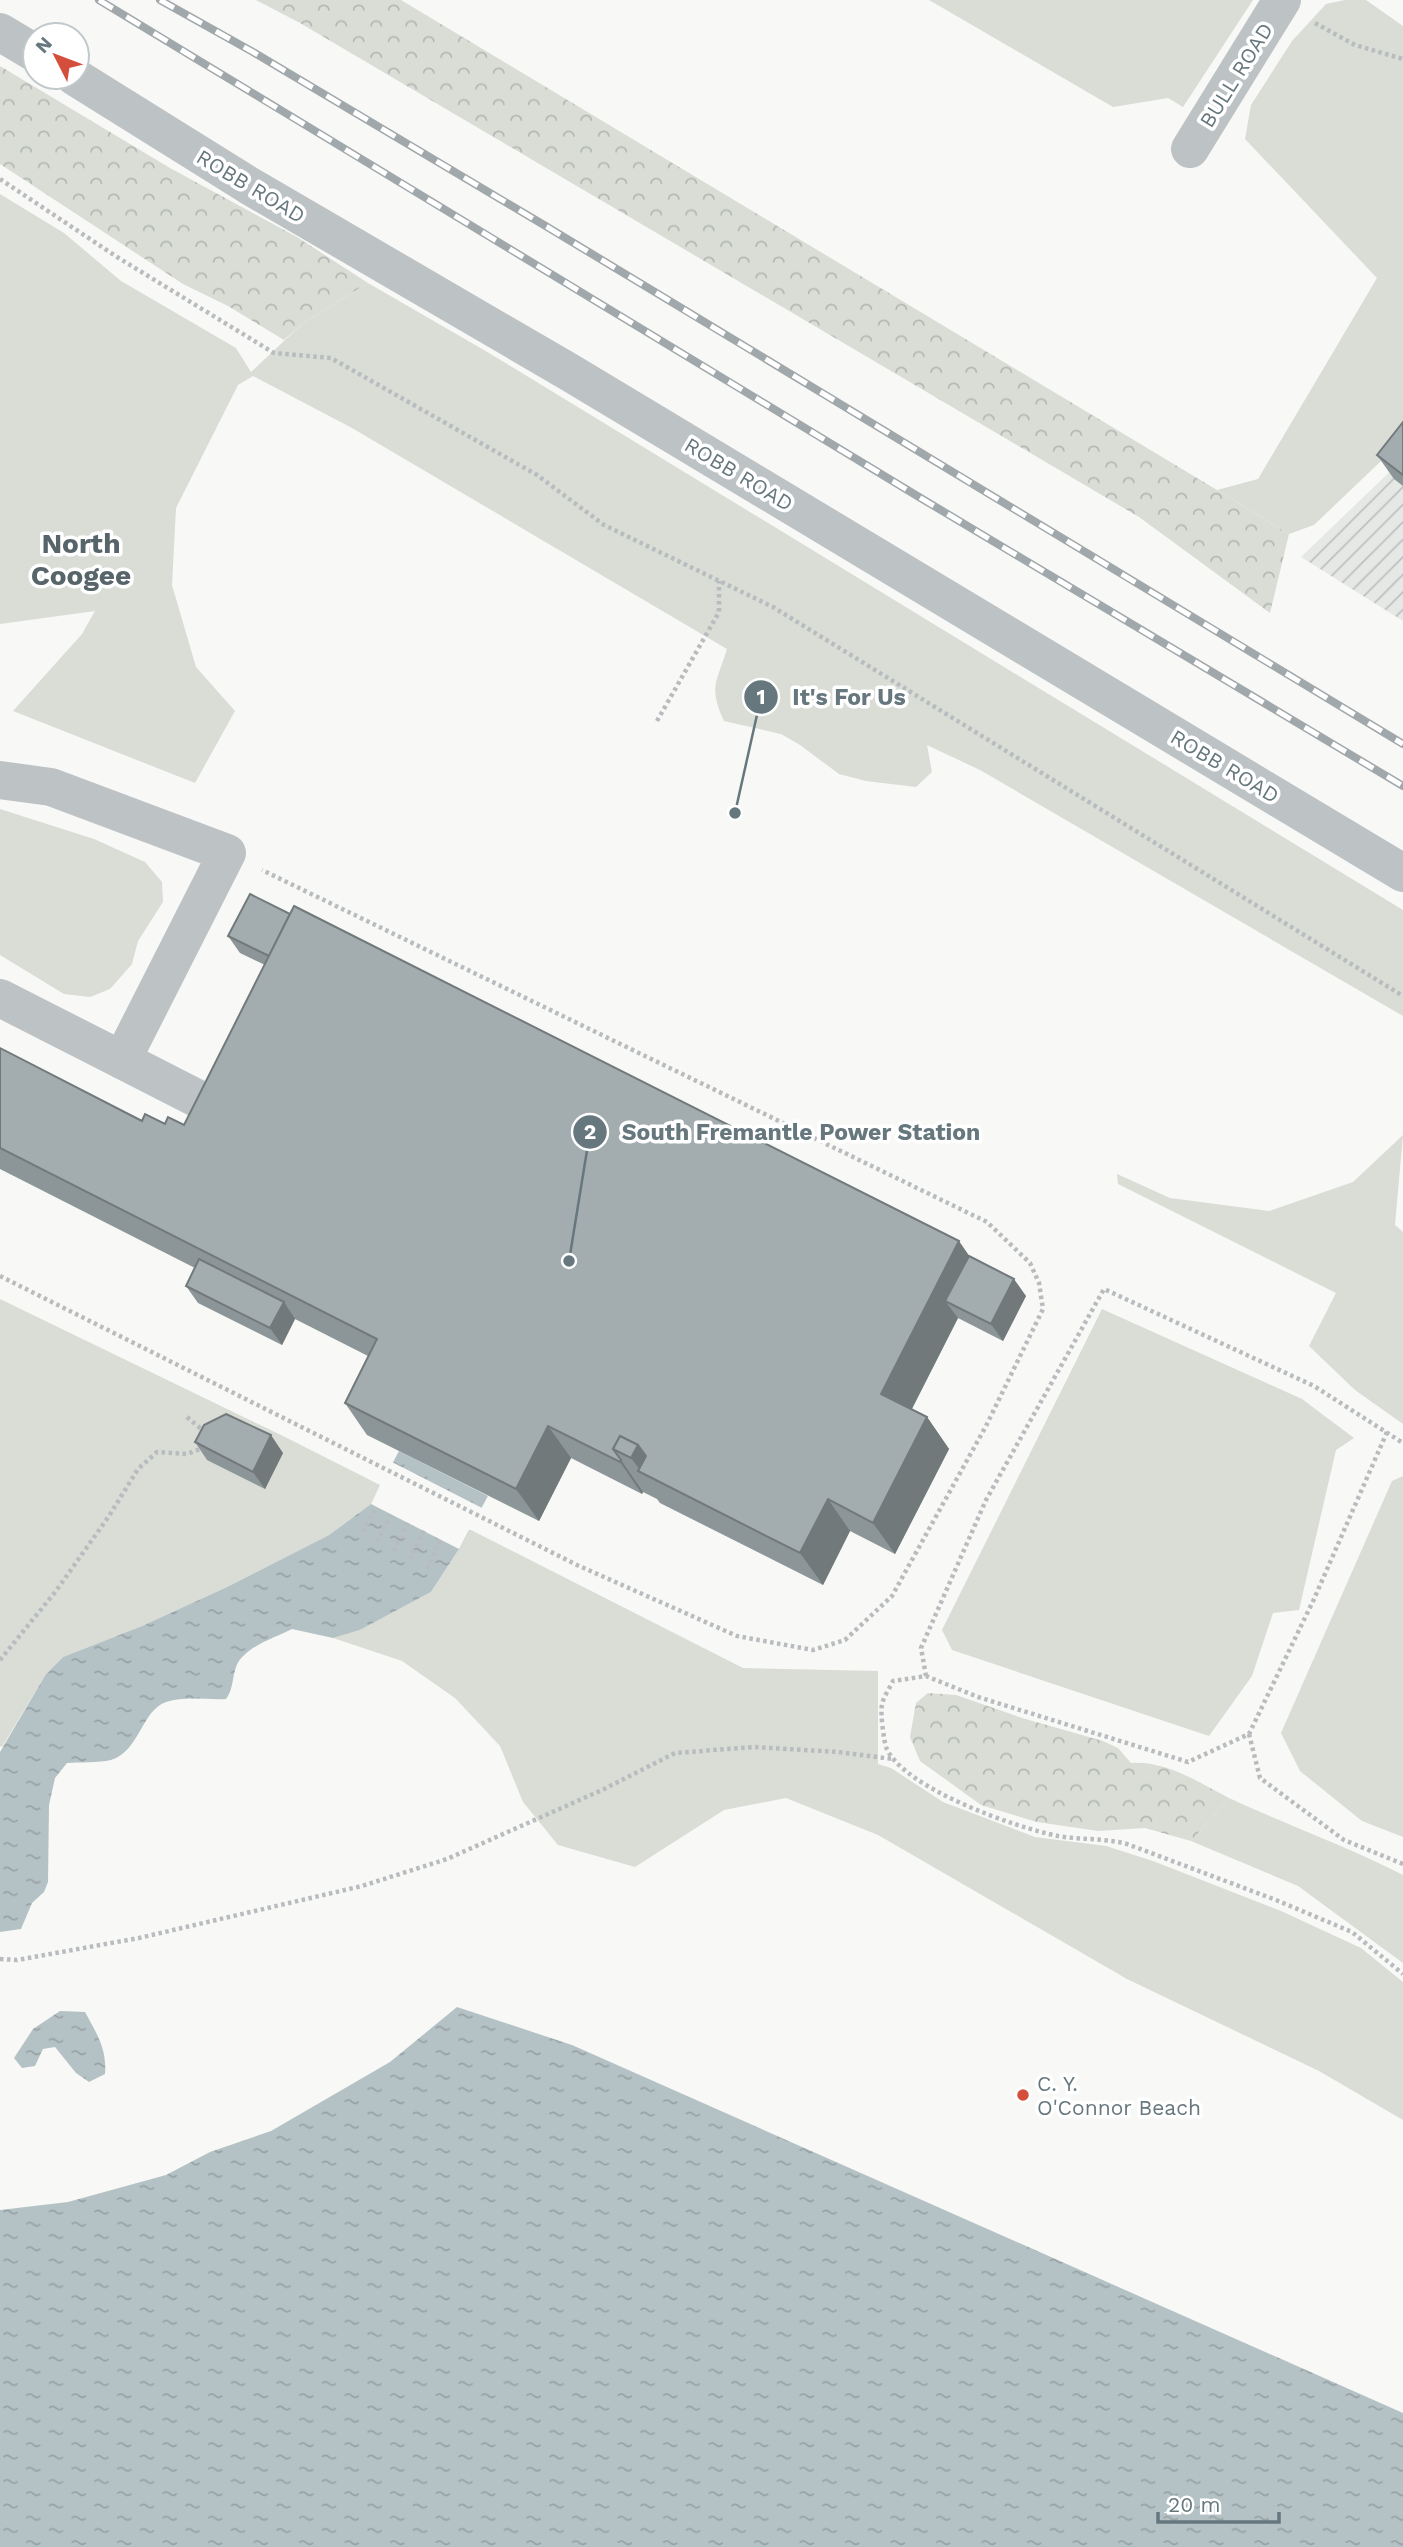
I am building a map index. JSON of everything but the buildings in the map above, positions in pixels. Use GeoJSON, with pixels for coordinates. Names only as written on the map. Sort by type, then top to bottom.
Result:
{"type":"FeatureCollection","features":[{"type":"Feature","properties":{"kind":"street","name":"BULL ROAD"},"geometry":{"type":"LineString","coordinates":[[1190,149],[1294,8]]}},
{"type":"Feature","properties":{"kind":"street"},"geometry":{"type":"LineString","coordinates":[[0,32],[21,45]]}},
{"type":"Feature","properties":{"kind":"street","name":"ROBB ROAD"},"geometry":{"type":"LineString","coordinates":[[91,87],[248,185],[569,372],[1403,873]]}},
{"type":"Feature","properties":{"kind":"street"},"geometry":{"type":"LineString","coordinates":[[0,780],[51,787],[227,853],[122,1060]]}},
{"type":"Feature","properties":{"kind":"street"},"geometry":{"type":"LineString","coordinates":[[0,998],[210,1105]]}},
{"type":"Feature","properties":{"kind":"path"},"geometry":{"type":"LineString","coordinates":[[1294,8],[1316,24],[1356,45],[1403,59]]}},
{"type":"Feature","properties":{"kind":"path"},"geometry":{"type":"LineString","coordinates":[[0,179],[117,257],[274,353],[331,358],[537,475],[604,525],[773,607],[1403,996]]}},
{"type":"Feature","properties":{"kind":"path"},"geometry":{"type":"LineString","coordinates":[[657,721],[719,612],[719,581]]}},
{"type":"Feature","properties":{"kind":"path"},"geometry":{"type":"LineString","coordinates":[[0,1276],[577,1566],[737,1636],[813,1650],[845,1640],[892,1596],[979,1438],[1043,1309],[1039,1283],[1030,1263],[987,1222],[227,853]]}},
{"type":"Feature","properties":{"kind":"path"},"geometry":{"type":"LineString","coordinates":[[926,1676],[921,1648],[986,1500],[1104,1289],[1314,1386],[1403,1443]]}},
{"type":"Feature","properties":{"kind":"path"},"geometry":{"type":"LineString","coordinates":[[187,1417],[210,1436]]}},
{"type":"Feature","properties":{"kind":"path"},"geometry":{"type":"LineString","coordinates":[[1387,1432],[1314,1598],[1249,1734],[1188,1762],[978,1697],[926,1676],[893,1681],[881,1706],[886,1747],[893,1759],[914,1779],[965,1806],[1059,1836],[1106,1838],[1127,1844],[1276,1900],[1352,1933],[1403,1973]]}},
{"type":"Feature","properties":{"kind":"path"},"geometry":{"type":"LineString","coordinates":[[0,1660],[64,1580],[138,1469],[157,1452],[187,1454],[204,1449],[209,1443]]}},
{"type":"Feature","properties":{"kind":"path"},"geometry":{"type":"LineString","coordinates":[[363,1532],[376,1507]]}},
{"type":"Feature","properties":{"kind":"path"},"geometry":{"type":"LineString","coordinates":[[377,1542],[391,1515]]}},
{"type":"Feature","properties":{"kind":"path"},"geometry":{"type":"LineString","coordinates":[[394,1551],[408,1523]]}},
{"type":"Feature","properties":{"kind":"path"},"geometry":{"type":"LineString","coordinates":[[410,1559],[424,1531]]}},
{"type":"Feature","properties":{"kind":"path"},"geometry":{"type":"LineString","coordinates":[[427,1569],[442,1540]]}},
{"type":"Feature","properties":{"kind":"path"},"geometry":{"type":"LineString","coordinates":[[1249,1734],[1261,1778],[1344,1840],[1403,1864]]}},
{"type":"Feature","properties":{"kind":"path"},"geometry":{"type":"LineString","coordinates":[[0,1959],[17,1960],[139,1938],[362,1886],[447,1859],[602,1790],[675,1753],[754,1747],[838,1752],[893,1759]]}},
{"type":"Feature","properties":{"kind":"shaded area"},"geometry":{"type":"Polygon","coordinates":[[[1403,459],[1403,621],[1301,557],[1403,459]]]}},
{"type":"Feature","properties":{"kind":"green space"},"geometry":{"type":"Polygon","coordinates":[[[256,0],[401,0],[1217,490],[1289,534],[1270,613],[1139,517],[300,23],[256,0]]]}},
{"type":"Feature","properties":{"kind":"green space"},"geometry":{"type":"Polygon","coordinates":[[[929,0],[1253,0],[1183,107],[1168,98],[1113,107],[929,0]]]}},
{"type":"Feature","properties":{"kind":"green space"},"geometry":{"type":"Polygon","coordinates":[[[1366,0],[1403,26],[1403,440],[1314,525],[1289,534],[1217,490],[1258,479],[1377,278],[1245,139],[1251,105],[1292,41],[1326,4],[1366,0]]]}},
{"type":"Feature","properties":{"kind":"green space"},"geometry":{"type":"Polygon","coordinates":[[[0,66],[21,79],[21,91],[42,91],[170,168],[297,237],[368,283],[302,324],[284,340],[228,306],[183,284],[0,164],[0,66]]]}},
{"type":"Feature","properties":{"kind":"green space"},"geometry":{"type":"Polygon","coordinates":[[[0,194],[64,233],[121,281],[236,348],[251,372],[302,324],[368,283],[489,353],[1403,910],[1403,1016],[980,770],[927,745],[932,772],[916,787],[866,781],[839,774],[781,734],[724,721],[715,692],[717,677],[727,649],[352,428],[253,376],[238,385],[176,508],[172,585],[196,667],[235,711],[195,783],[13,711],[82,634],[95,611],[0,624],[0,194]]]}},
{"type":"Feature","properties":{"kind":"green space"},"geometry":{"type":"Polygon","coordinates":[[[0,809],[94,839],[145,862],[162,882],[163,902],[138,941],[132,964],[110,989],[90,997],[64,994],[0,955],[0,809]]]}},
{"type":"Feature","properties":{"kind":"green space"},"geometry":{"type":"Polygon","coordinates":[[[1403,1135],[1395,1225],[1403,1232],[1403,1424],[1355,1390],[1309,1346],[1336,1293],[1118,1184],[1117,1174],[1170,1198],[1269,1211],[1353,1182],[1403,1135]]]}},
{"type":"Feature","properties":{"kind":"green space"},"geometry":{"type":"Polygon","coordinates":[[[0,1299],[380,1485],[371,1504],[329,1535],[227,1587],[142,1626],[63,1657],[46,1674],[2,1747],[0,1746],[0,1299]]]}},
{"type":"Feature","properties":{"kind":"green space"},"geometry":{"type":"Polygon","coordinates":[[[1102,1309],[1302,1399],[1354,1438],[1336,1450],[1299,1610],[1273,1613],[1252,1676],[1209,1736],[952,1650],[942,1630],[1102,1309]]]}},
{"type":"Feature","properties":{"kind":"green space"},"geometry":{"type":"Polygon","coordinates":[[[1403,1476],[1403,1837],[1362,1821],[1300,1771],[1281,1733],[1392,1481],[1403,1476]]]}},
{"type":"Feature","properties":{"kind":"green space"},"geometry":{"type":"Polygon","coordinates":[[[469,1529],[743,1668],[878,1671],[878,1764],[891,1768],[943,1802],[1035,1837],[1106,1846],[1153,1861],[1281,1911],[1361,1948],[1403,1982],[1403,2120],[1319,2071],[1127,1979],[878,1835],[786,1798],[724,1810],[635,1867],[558,1845],[523,1802],[500,1746],[455,1698],[402,1661],[333,1638],[360,1630],[431,1592],[469,1529]]]}},
{"type":"Feature","properties":{"kind":"green space"},"geometry":{"type":"Polygon","coordinates":[[[928,1693],[956,1695],[1022,1718],[1103,1741],[1118,1748],[1131,1763],[1170,1769],[1229,1798],[1191,1841],[1145,1828],[1098,1831],[1037,1822],[981,1805],[920,1761],[910,1737],[916,1703],[928,1693]]]}},
{"type":"Feature","properties":{"kind":"green space"},"geometry":{"type":"Polygon","coordinates":[[[1229,1798],[1403,1875],[1403,1963],[1298,1886],[1191,1841],[1229,1798]]]}},
{"type":"Feature","properties":{"kind":"water"},"geometry":{"type":"Polygon","coordinates":[[[399,1451],[488,1496],[459,1549],[431,1592],[360,1630],[333,1638],[292,1629],[245,1654],[236,1667],[226,1699],[166,1702],[151,1714],[135,1740],[121,1755],[106,1761],[67,1763],[55,1778],[49,1805],[48,1882],[44,1892],[32,1903],[21,1929],[0,1932],[0,1752],[46,1674],[63,1657],[142,1626],[227,1587],[329,1535],[371,1504],[399,1451]]]}},
{"type":"Feature","properties":{"kind":"water"},"geometry":{"type":"Polygon","coordinates":[[[457,2007],[572,2045],[1403,2413],[1403,2547],[0,2547],[0,2210],[68,2202],[166,2175],[210,2152],[271,2131],[390,2062],[457,2007]]]}},
{"type":"Feature","properties":{"kind":"water"},"geometry":{"type":"Polygon","coordinates":[[[60,2011],[85,2012],[103,2049],[105,2074],[89,2082],[76,2073],[55,2047],[43,2049],[35,2066],[22,2068],[14,2058],[33,2029],[60,2011]]]}},
{"type":"Feature","properties":{"kind":"pier"},"geometry":{"type":"Polygon","coordinates":[[[392,1462],[484,1509],[459,1549],[371,1504],[392,1462]]]}},
{"type":"Feature","properties":{"kind":"railway"},"geometry":{"type":"LineString","coordinates":[[99,0],[919,497],[1403,786]]}},
{"type":"Feature","properties":{"kind":"railway"},"geometry":{"type":"LineString","coordinates":[[160,0],[253,52],[544,225],[1403,744]]}},
{"type":"Feature","properties":{"kind":"place","name":"It's For Us"},"geometry":{"type":"Point","coordinates":[735,813]}},
{"type":"Feature","properties":{"kind":"place","name":"South Fremantle Power Station"},"geometry":{"type":"Point","coordinates":[569,1261]}},
{"type":"Feature","properties":{"kind":"place","name":"C. Y. O'Connor Beach"},"geometry":{"type":"Point","coordinates":[1023,2095]}},
{"type":"Feature","properties":{"kind":"district","name":"North Coogee"},"geometry":{"type":"Point","coordinates":[81,559]}}]}
